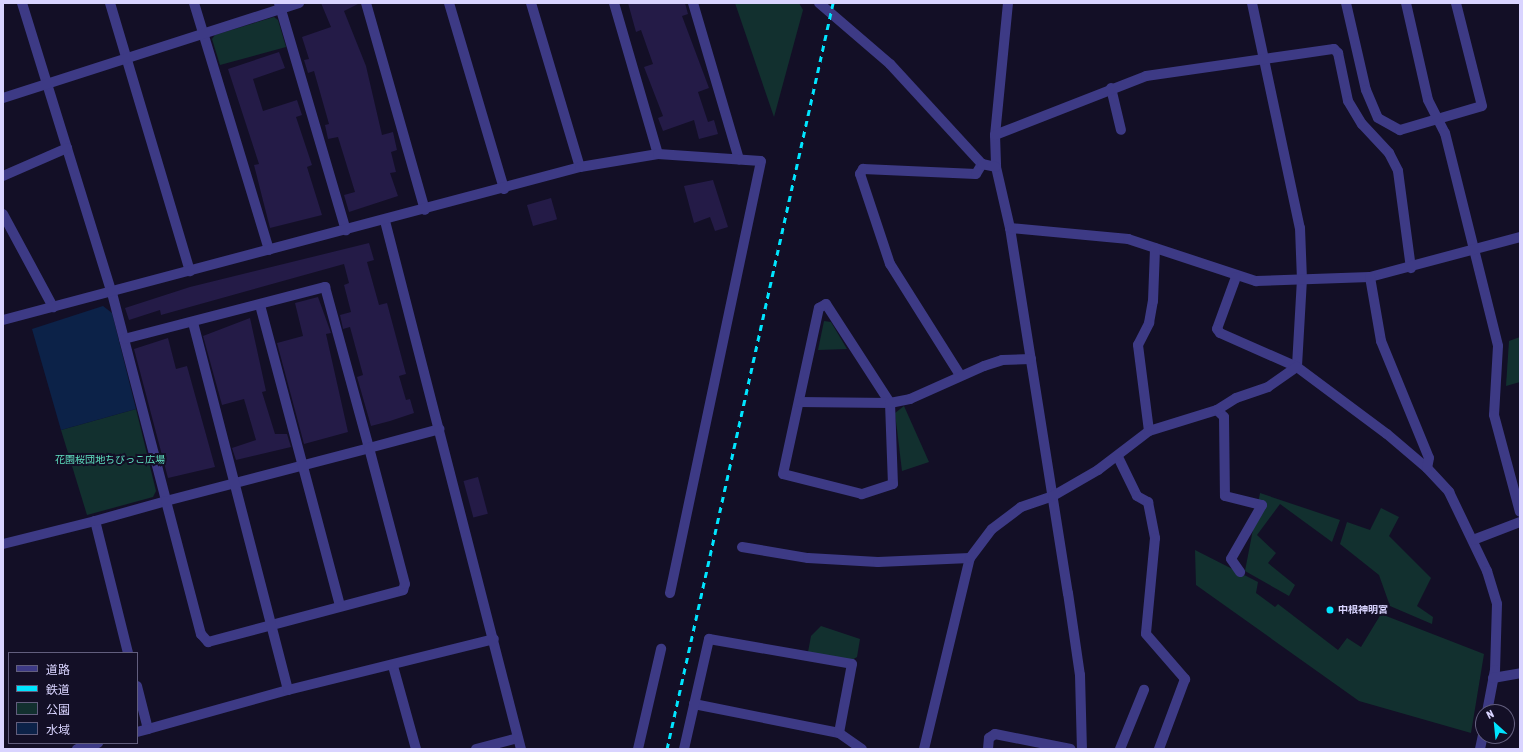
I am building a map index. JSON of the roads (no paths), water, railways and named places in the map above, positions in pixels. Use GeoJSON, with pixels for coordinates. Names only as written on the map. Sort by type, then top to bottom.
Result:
{"type":"FeatureCollection","features":[{"type":"Feature","properties":{"kind":"street"},"geometry":{"type":"LineString","coordinates":[[22,3],[112,293],[166,501],[201,634],[208,642],[403,590],[405,584],[325,287],[192,323],[124,339]]}},
{"type":"Feature","properties":{"kind":"street"},"geometry":{"type":"LineString","coordinates":[[110,3],[190,271]]}},
{"type":"Feature","properties":{"kind":"street"},"geometry":{"type":"LineString","coordinates":[[194,3],[269,250]]}},
{"type":"Feature","properties":{"kind":"street"},"geometry":{"type":"LineString","coordinates":[[3,98],[48,85],[126,58],[204,34],[280,6],[299,3]]}},
{"type":"Feature","properties":{"kind":"street"},"geometry":{"type":"LineString","coordinates":[[366,3],[425,210]]}},
{"type":"Feature","properties":{"kind":"street"},"geometry":{"type":"LineString","coordinates":[[449,3],[504,189]]}},
{"type":"Feature","properties":{"kind":"street"},"geometry":{"type":"LineString","coordinates":[[531,3],[580,167]]}},
{"type":"Feature","properties":{"kind":"street"},"geometry":{"type":"LineString","coordinates":[[614,3],[658,154]]}},
{"type":"Feature","properties":{"kind":"street"},"geometry":{"type":"LineString","coordinates":[[693,3],[739,159]]}},
{"type":"Feature","properties":{"kind":"street"},"geometry":{"type":"LineString","coordinates":[[819,3],[890,64],[982,164],[996,167]]}},
{"type":"Feature","properties":{"kind":"street"},"geometry":{"type":"LineString","coordinates":[[1008,3],[995,135],[996,167],[1010,228],[1080,675],[1082,749]]}},
{"type":"Feature","properties":{"kind":"street"},"geometry":{"type":"LineString","coordinates":[[1252,3],[1265,59],[1279,139],[1298,208],[1302,279],[1297,367]]}},
{"type":"Feature","properties":{"kind":"street"},"geometry":{"type":"LineString","coordinates":[[1346,3],[1366,90],[1378,118],[1400,130],[1482,106],[1456,3]]}},
{"type":"Feature","properties":{"kind":"street"},"geometry":{"type":"LineString","coordinates":[[1406,3],[1428,100],[1445,133],[1498,346],[1494,415],[1520,512]]}},
{"type":"Feature","properties":{"kind":"street"},"geometry":{"type":"LineString","coordinates":[[280,6],[346,230]]}},
{"type":"Feature","properties":{"kind":"street"},"geometry":{"type":"LineString","coordinates":[[995,135],[1111,88],[1146,76],[1265,59],[1327,48],[1338,53],[1348,101],[1362,124],[1390,153],[1398,171],[1411,268]]}},
{"type":"Feature","properties":{"kind":"street"},"geometry":{"type":"LineString","coordinates":[[1111,88],[1121,130]]}},
{"type":"Feature","properties":{"kind":"street"},"geometry":{"type":"LineString","coordinates":[[3,176],[67,148]]}},
{"type":"Feature","properties":{"kind":"street"},"geometry":{"type":"LineString","coordinates":[[3,320],[112,293],[269,250],[385,221],[580,167],[658,154],[761,161],[670,593]]}},
{"type":"Feature","properties":{"kind":"street"},"geometry":{"type":"LineString","coordinates":[[960,374],[890,264],[860,174],[863,169],[968,175],[976,174],[982,164]]}},
{"type":"Feature","properties":{"kind":"street"},"geometry":{"type":"LineString","coordinates":[[3,214],[53,307]]}},
{"type":"Feature","properties":{"kind":"street"},"geometry":{"type":"LineString","coordinates":[[385,221],[440,429],[521,749]]}},
{"type":"Feature","properties":{"kind":"street"},"geometry":{"type":"LineString","coordinates":[[1010,228],[1103,234],[1155,248],[1236,277],[1256,281],[1370,277],[1411,268],[1520,237]]}},
{"type":"Feature","properties":{"kind":"street"},"geometry":{"type":"LineString","coordinates":[[1149,431],[1138,345],[1148,323],[1153,301],[1155,248]]}},
{"type":"Feature","properties":{"kind":"street"},"geometry":{"type":"LineString","coordinates":[[1236,277],[1217,329],[1297,367],[1427,468],[1449,492],[1472,540],[1497,604],[1493,678],[1488,704]]}},
{"type":"Feature","properties":{"kind":"street"},"geometry":{"type":"LineString","coordinates":[[1370,277],[1381,341],[1429,458],[1427,468]]}},
{"type":"Feature","properties":{"kind":"street"},"geometry":{"type":"LineString","coordinates":[[826,304],[890,403],[893,484],[862,494],[783,474],[819,308],[826,304]]}},
{"type":"Feature","properties":{"kind":"street"},"geometry":{"type":"LineString","coordinates":[[260,305],[300,465],[340,606]]}},
{"type":"Feature","properties":{"kind":"street"},"geometry":{"type":"LineString","coordinates":[[192,323],[288,690]]}},
{"type":"Feature","properties":{"kind":"street"},"geometry":{"type":"LineString","coordinates":[[799,402],[890,403],[910,400],[960,374],[1002,360],[1031,359]]}},
{"type":"Feature","properties":{"kind":"street"},"geometry":{"type":"LineString","coordinates":[[924,749],[970,558],[1009,514],[1053,496],[1118,456],[1149,431],[1217,410],[1236,398],[1268,387],[1297,367]]}},
{"type":"Feature","properties":{"kind":"street"},"geometry":{"type":"LineString","coordinates":[[1217,410],[1224,417],[1225,496],[1262,505],[1231,559],[1240,572]]}},
{"type":"Feature","properties":{"kind":"street"},"geometry":{"type":"LineString","coordinates":[[3,544],[440,429]]}},
{"type":"Feature","properties":{"kind":"street"},"geometry":{"type":"LineString","coordinates":[[1118,456],[1137,496],[1148,502],[1156,538],[1146,634],[1185,679],[1158,749]]}},
{"type":"Feature","properties":{"kind":"street"},"geometry":{"type":"LineString","coordinates":[[95,521],[128,652]]}},
{"type":"Feature","properties":{"kind":"street"},"geometry":{"type":"LineString","coordinates":[[1472,540],[1520,522]]}},
{"type":"Feature","properties":{"kind":"street"},"geometry":{"type":"LineString","coordinates":[[742,547],[808,558],[878,562],[970,558]]}},
{"type":"Feature","properties":{"kind":"street"},"geometry":{"type":"LineString","coordinates":[[138,732],[288,690],[393,666],[494,639]]}},
{"type":"Feature","properties":{"kind":"street"},"geometry":{"type":"LineString","coordinates":[[684,749],[709,639],[852,664],[839,734]]}},
{"type":"Feature","properties":{"kind":"street"},"geometry":{"type":"LineString","coordinates":[[638,749],[662,649]]}},
{"type":"Feature","properties":{"kind":"street"},"geometry":{"type":"LineString","coordinates":[[393,666],[416,749]]}},
{"type":"Feature","properties":{"kind":"street"},"geometry":{"type":"LineString","coordinates":[[1493,678],[1520,673]]}},
{"type":"Feature","properties":{"kind":"street"},"geometry":{"type":"LineString","coordinates":[[138,690],[148,729]]}},
{"type":"Feature","properties":{"kind":"street"},"geometry":{"type":"LineString","coordinates":[[1120,749],[1144,690]]}},
{"type":"Feature","properties":{"kind":"street"},"geometry":{"type":"LineString","coordinates":[[694,704],[839,734],[862,749]]}},
{"type":"Feature","properties":{"kind":"street"},"geometry":{"type":"LineString","coordinates":[[988,749],[989,738],[995,734],[1071,749]]}},
{"type":"Feature","properties":{"kind":"street"},"geometry":{"type":"LineString","coordinates":[[476,749],[518,738]]}},
{"type":"Feature","properties":{"kind":"street"},"geometry":{"type":"LineString","coordinates":[[77,749],[94,744]]}},
{"type":"Feature","properties":{"kind":"water"},"geometry":{"type":"Polygon","coordinates":[[[103,306],[112,313],[136,409],[61,430],[32,329],[103,306]]]}},
{"type":"Feature","properties":{"kind":"railway"},"geometry":{"type":"LineString","coordinates":[[667,749],[833,3]]}},
{"type":"Feature","properties":{"kind":"place","name":"中根神明宮"},"geometry":{"type":"Point","coordinates":[1330,610]}},
{"type":"Feature","properties":{"kind":"park label","name":"花園桜団地ちびっこ広場"},"geometry":{"type":"Point","coordinates":[110,460]}}]}
